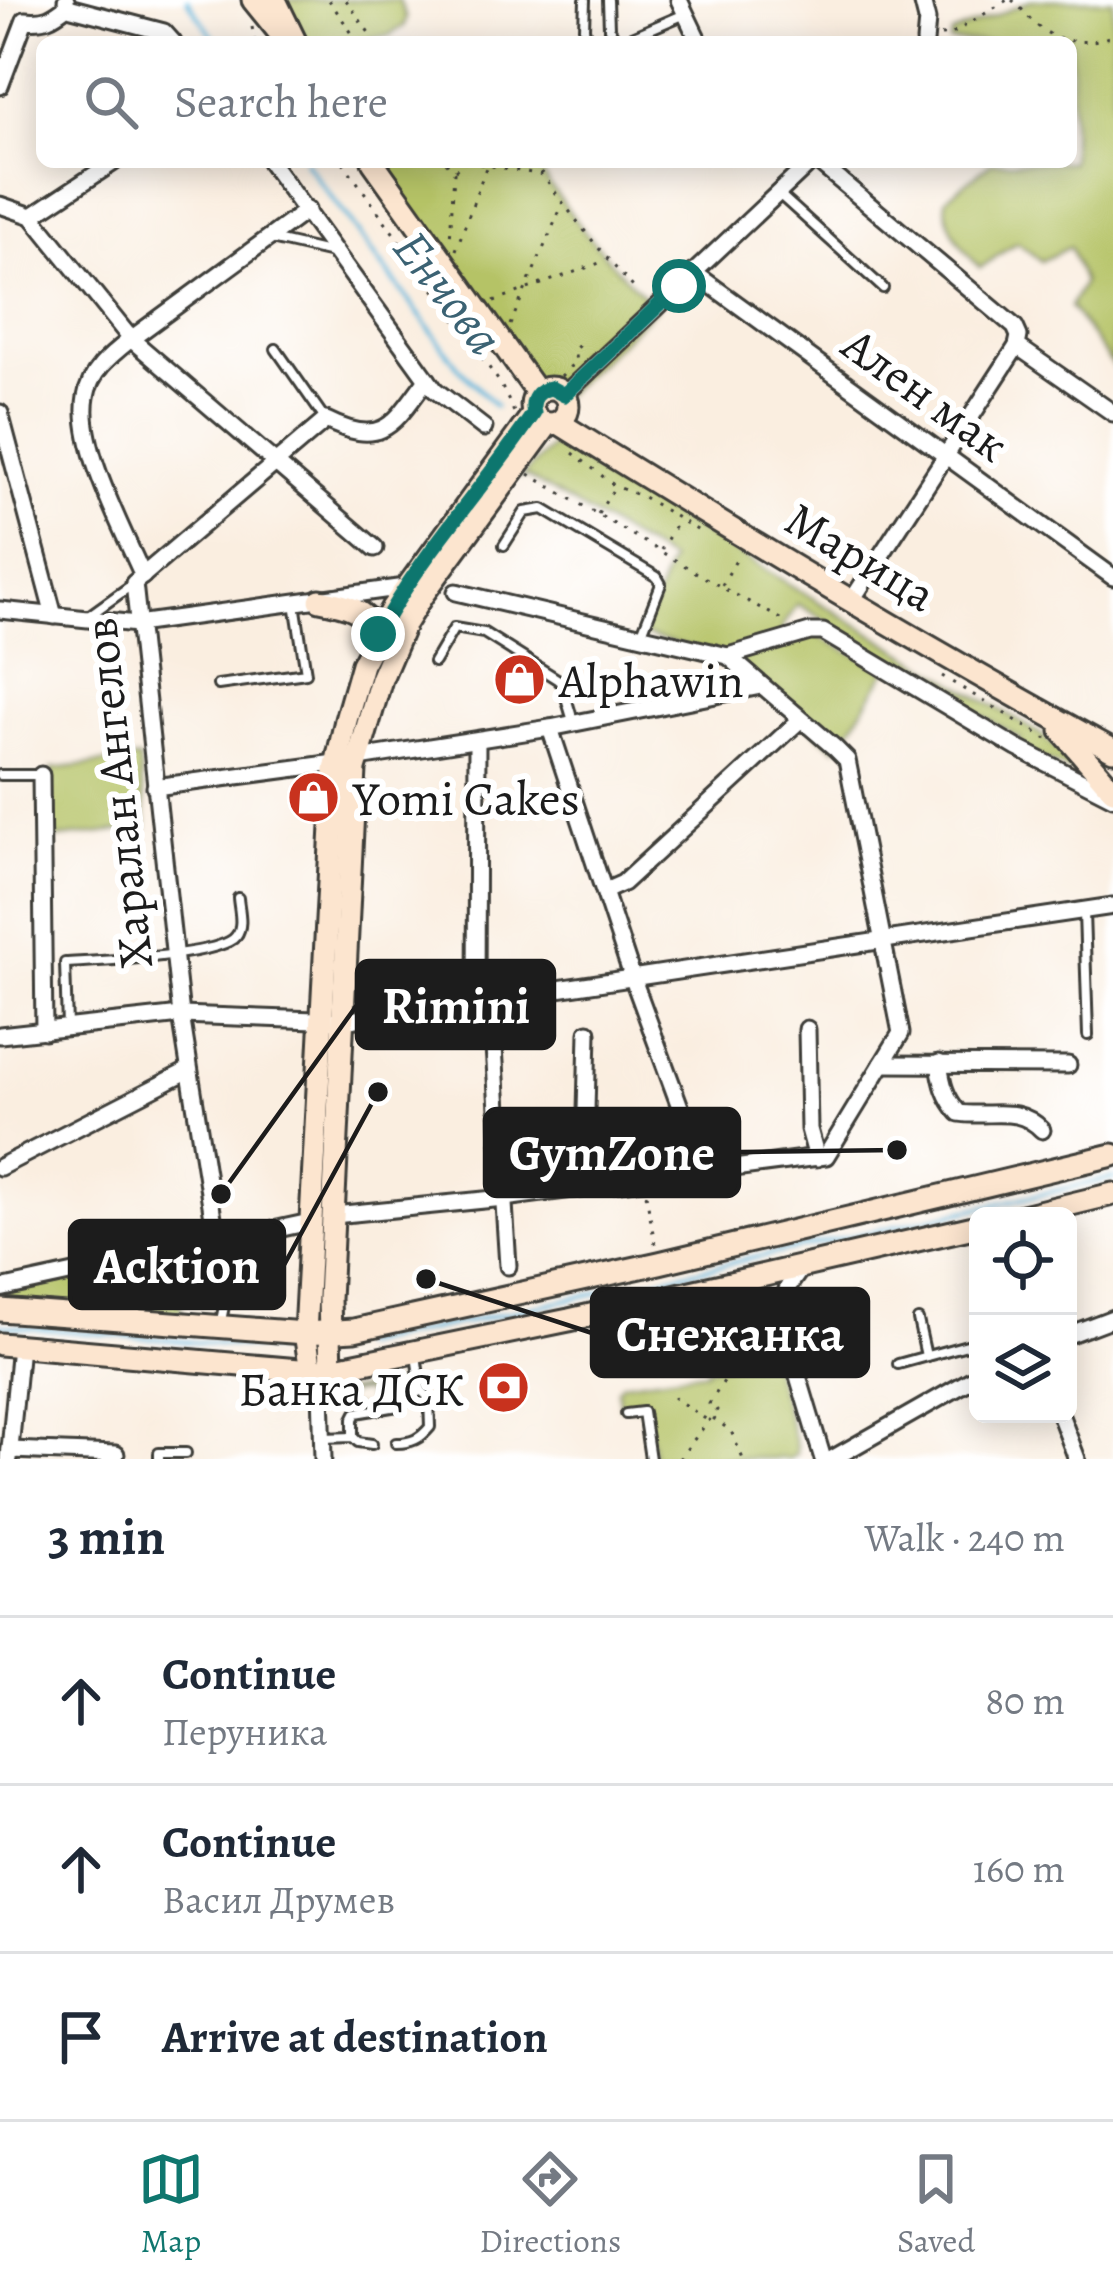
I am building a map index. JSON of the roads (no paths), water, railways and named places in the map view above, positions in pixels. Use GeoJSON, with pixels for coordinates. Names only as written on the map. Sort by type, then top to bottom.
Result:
{"type":"FeatureCollection","features":[{"type":"Feature","properties":{"kind":"main road"},"geometry":{"type":"LineString","coordinates":[[254,0],[274,28],[290,36]]}},
{"type":"Feature","properties":{"kind":"main road"},"geometry":{"type":"LineString","coordinates":[[278,0],[290,36]]}},
{"type":"Feature","properties":{"kind":"main road"},"geometry":{"type":"LineString","coordinates":[[377,168],[550,405]]}},
{"type":"Feature","properties":{"kind":"main road"},"geometry":{"type":"LineString","coordinates":[[321,1376],[330,1333],[334,1215],[335,763],[362,664],[378,634],[518,467],[550,405]]}},
{"type":"Feature","properties":{"kind":"main road"},"geometry":{"type":"LineString","coordinates":[[321,1376],[305,1333],[310,1222],[356,769],[380,679],[406,623],[414,590],[507,454],[550,405]]}},
{"type":"Feature","properties":{"kind":"main road","name":"Марица"},"geometry":{"type":"LineString","coordinates":[[550,405],[635,470],[1113,750]]}},
{"type":"Feature","properties":{"kind":"main road"},"geometry":{"type":"LineString","coordinates":[[320,600],[360,611],[378,634]]}},
{"type":"Feature","properties":{"kind":"main road","name":"Марица"},"geometry":{"type":"LineString","coordinates":[[1045,713],[1081,750],[1113,794]]}},
{"type":"Feature","properties":{"kind":"main road"},"geometry":{"type":"LineString","coordinates":[[0,1310],[305,1333],[354,1330],[659,1263],[1108,1154]]}},
{"type":"Feature","properties":{"kind":"main road"},"geometry":{"type":"LineString","coordinates":[[1066,1207],[1106,1199]]}},
{"type":"Feature","properties":{"kind":"main road"},"geometry":{"type":"LineString","coordinates":[[10,1345],[321,1376],[969,1228]]}},
{"type":"Feature","properties":{"kind":"street"},"geometry":{"type":"LineString","coordinates":[[922,0],[926,36]]}},
{"type":"Feature","properties":{"kind":"street"},"geometry":{"type":"LineString","coordinates":[[0,86],[25,20],[51,19],[66,3],[168,36]]}},
{"type":"Feature","properties":{"kind":"street"},"geometry":{"type":"LineString","coordinates":[[682,7],[696,36]]}},
{"type":"Feature","properties":{"kind":"street"},"geometry":{"type":"LineString","coordinates":[[32,217],[105,168]]}},
{"type":"Feature","properties":{"kind":"street"},"geometry":{"type":"LineString","coordinates":[[275,168],[435,390],[484,428]]}},
{"type":"Feature","properties":{"kind":"street"},"geometry":{"type":"LineString","coordinates":[[550,405],[808,168]]}},
{"type":"Feature","properties":{"kind":"street"},"geometry":{"type":"LineString","coordinates":[[822,168],[1019,336],[1017,346],[852,600]]}},
{"type":"Feature","properties":{"kind":"street"},"geometry":{"type":"LineString","coordinates":[[0,206],[32,217],[130,339],[375,548]]}},
{"type":"Feature","properties":{"kind":"street"},"geometry":{"type":"LineString","coordinates":[[139,580],[86,423],[86,397],[96,372],[130,339],[307,210]]}},
{"type":"Feature","properties":{"kind":"street","name":"Ален мак"},"geometry":{"type":"LineString","coordinates":[[693,272],[1113,578]]}},
{"type":"Feature","properties":{"kind":"street"},"geometry":{"type":"LineString","coordinates":[[1017,346],[1113,413]]}},
{"type":"Feature","properties":{"kind":"street"},"geometry":{"type":"LineString","coordinates":[[326,420],[364,434],[380,431],[397,420],[427,379]]}},
{"type":"Feature","properties":{"kind":"street"},"geometry":{"type":"LineString","coordinates":[[0,413],[54,616]]}},
{"type":"Feature","properties":{"kind":"street","name":"Харалан Ангелов"},"geometry":{"type":"LineString","coordinates":[[217,1243],[181,1015],[137,624],[139,580],[326,420]]}},
{"type":"Feature","properties":{"kind":"street"},"geometry":{"type":"LineString","coordinates":[[0,610],[137,624],[414,590]]}},
{"type":"Feature","properties":{"kind":"street"},"geometry":{"type":"LineString","coordinates":[[456,592],[728,656],[847,760],[908,1064]]}},
{"type":"Feature","properties":{"kind":"street","name":"Марица"},"geometry":{"type":"LineString","coordinates":[[728,656],[824,632],[1017,748],[1113,794]]}},
{"type":"Feature","properties":{"kind":"street"},"geometry":{"type":"LineString","coordinates":[[359,758],[550,728],[761,686]]}},
{"type":"Feature","properties":{"kind":"street"},"geometry":{"type":"LineString","coordinates":[[605,891],[623,883],[800,720]]}},
{"type":"Feature","properties":{"kind":"street"},"geometry":{"type":"LineString","coordinates":[[550,728],[633,979],[704,1172]]}},
{"type":"Feature","properties":{"kind":"street"},"geometry":{"type":"LineString","coordinates":[[477,740],[484,1001],[508,1266]]}},
{"type":"Feature","properties":{"kind":"street"},"geometry":{"type":"LineString","coordinates":[[155,787],[335,763]]}},
{"type":"Feature","properties":{"kind":"street"},"geometry":{"type":"LineString","coordinates":[[40,775],[44,1030]]}},
{"type":"Feature","properties":{"kind":"street"},"geometry":{"type":"LineString","coordinates":[[0,1035],[181,1015],[332,1021],[1113,906]]}},
{"type":"Feature","properties":{"kind":"street"},"geometry":{"type":"LineString","coordinates":[[806,1029],[808,1129],[817,1158]]}},
{"type":"Feature","properties":{"kind":"street"},"geometry":{"type":"LineString","coordinates":[[580,1189],[578,1156],[586,1111],[588,1032]]}},
{"type":"Feature","properties":{"kind":"street"},"geometry":{"type":"LineString","coordinates":[[334,1215],[826,1156],[901,1033]]}},
{"type":"Feature","properties":{"kind":"street"},"geometry":{"type":"LineString","coordinates":[[882,1064],[1068,1065]]}},
{"type":"Feature","properties":{"kind":"street"},"geometry":{"type":"LineString","coordinates":[[939,1064],[948,1101],[958,1113],[1017,1114],[1030,1118],[1042,1130]]}},
{"type":"Feature","properties":{"kind":"street"},"geometry":{"type":"LineString","coordinates":[[0,1167],[189,1070]]}},
{"type":"Feature","properties":{"kind":"street"},"geometry":{"type":"LineString","coordinates":[[0,1289],[310,1222]]}},
{"type":"Feature","properties":{"kind":"street"},"geometry":{"type":"LineString","coordinates":[[777,1325],[788,1287],[802,1267]]}},
{"type":"Feature","properties":{"kind":"street"},"geometry":{"type":"LineString","coordinates":[[729,1284],[754,1295],[798,1359],[827,1459],[969,1381]]}},
{"type":"Feature","properties":{"kind":"street"},"geometry":{"type":"LineString","coordinates":[[1077,1332],[1113,1318]]}},
{"type":"Feature","properties":{"kind":"street"},"geometry":{"type":"LineString","coordinates":[[10,1345],[10,1454],[116,1454]]}},
{"type":"Feature","properties":{"kind":"street"},"geometry":{"type":"LineString","coordinates":[[321,1376],[322,1459]]}},
{"type":"Feature","properties":{"kind":"street"},"geometry":{"type":"LineString","coordinates":[[1063,1423],[1077,1459]]}},
{"type":"Feature","properties":{"kind":"lane"},"geometry":{"type":"LineString","coordinates":[[585,0],[587,36]]}},
{"type":"Feature","properties":{"kind":"lane"},"geometry":{"type":"LineString","coordinates":[[608,0],[609,28],[615,36]]}},
{"type":"Feature","properties":{"kind":"lane"},"geometry":{"type":"LineString","coordinates":[[630,36],[682,7]]}},
{"type":"Feature","properties":{"kind":"lane"},"geometry":{"type":"LineString","coordinates":[[778,193],[883,288]]}},
{"type":"Feature","properties":{"kind":"lane"},"geometry":{"type":"LineString","coordinates":[[269,238],[339,255]]}},
{"type":"Feature","properties":{"kind":"lane"},"geometry":{"type":"LineString","coordinates":[[276,349],[326,420]]}},
{"type":"Feature","properties":{"kind":"lane"},"geometry":{"type":"LineString","coordinates":[[504,545],[525,512],[543,509],[657,577],[661,584],[642,635]]}},
{"type":"Feature","properties":{"kind":"lane"},"geometry":{"type":"LineString","coordinates":[[84,619],[139,580]]}},
{"type":"Feature","properties":{"kind":"lane"},"geometry":{"type":"LineString","coordinates":[[218,685],[306,673],[295,603]]}},
{"type":"Feature","properties":{"kind":"lane"},"geometry":{"type":"LineString","coordinates":[[434,662],[454,628],[484,633],[562,684],[574,723]]}},
{"type":"Feature","properties":{"kind":"lane"},"geometry":{"type":"LineString","coordinates":[[0,776],[40,775]]}},
{"type":"Feature","properties":{"kind":"lane"},"geometry":{"type":"LineString","coordinates":[[67,1028],[65,963],[174,955],[228,944],[240,927],[238,898]]}},
{"type":"Feature","properties":{"kind":"lane"},"geometry":{"type":"LineString","coordinates":[[1084,911],[1088,1035]]}},
{"type":"Feature","properties":{"kind":"lane"},"geometry":{"type":"LineString","coordinates":[[220,1328],[224,1304],[242,1300]]}},
{"type":"Feature","properties":{"kind":"lane"},"geometry":{"type":"LineString","coordinates":[[918,1320],[926,1356]]}},
{"type":"Feature","properties":{"kind":"lane"},"geometry":{"type":"LineString","coordinates":[[898,1364],[969,1344]]}},
{"type":"Feature","properties":{"kind":"lane"},"geometry":{"type":"LineString","coordinates":[[397,1443],[421,1438],[430,1427],[429,1399],[421,1390],[416,1353]]}},
{"type":"Feature","properties":{"kind":"lane"},"geometry":{"type":"LineString","coordinates":[[372,1444],[353,1437],[356,1413],[398,1406],[421,1390]]}},
{"type":"Feature","properties":{"kind":"lane"},"geometry":{"type":"LineString","coordinates":[[626,1414],[643,1412],[650,1459]]}},
{"type":"Feature","properties":{"kind":"lane"},"geometry":{"type":"LineString","coordinates":[[322,1438],[353,1437]]}},
{"type":"Feature","properties":{"kind":"lane"},"geometry":{"type":"LineString","coordinates":[[159,1459],[159,1453],[186,1453]]}},
{"type":"Feature","properties":{"kind":"waterway","name":"Енчова"},"geometry":{"type":"LineString","coordinates":[[187,0],[213,36]]}},
{"type":"Feature","properties":{"kind":"waterway","name":"Енчова"},"geometry":{"type":"LineString","coordinates":[[309,168],[459,368],[495,406]]}},
{"type":"Feature","properties":{"kind":"waterway"},"geometry":{"type":"LineString","coordinates":[[358,1346],[1113,1178]]}},
{"type":"Feature","properties":{"kind":"waterway"},"geometry":{"type":"LineString","coordinates":[[0,1325],[285,1350]]}},
{"type":"Feature","properties":{"kind":"place","name":"Alphawin"},"geometry":{"type":"Point","coordinates":[520,680]}},
{"type":"Feature","properties":{"kind":"place","name":"Yomi Cakes"},"geometry":{"type":"Point","coordinates":[314,798]}},
{"type":"Feature","properties":{"kind":"place","name":"Acktion"},"geometry":{"type":"Point","coordinates":[378,1092]}},
{"type":"Feature","properties":{"kind":"place","name":"GymZone"},"geometry":{"type":"Point","coordinates":[897,1150]}},
{"type":"Feature","properties":{"kind":"place","name":"Rimini"},"geometry":{"type":"Point","coordinates":[221,1194]}},
{"type":"Feature","properties":{"kind":"place","name":"Снежанка"},"geometry":{"type":"Point","coordinates":[426,1279]}},
{"type":"Feature","properties":{"kind":"place","name":"Банка ДСК"},"geometry":{"type":"Point","coordinates":[503,1388]}}]}
